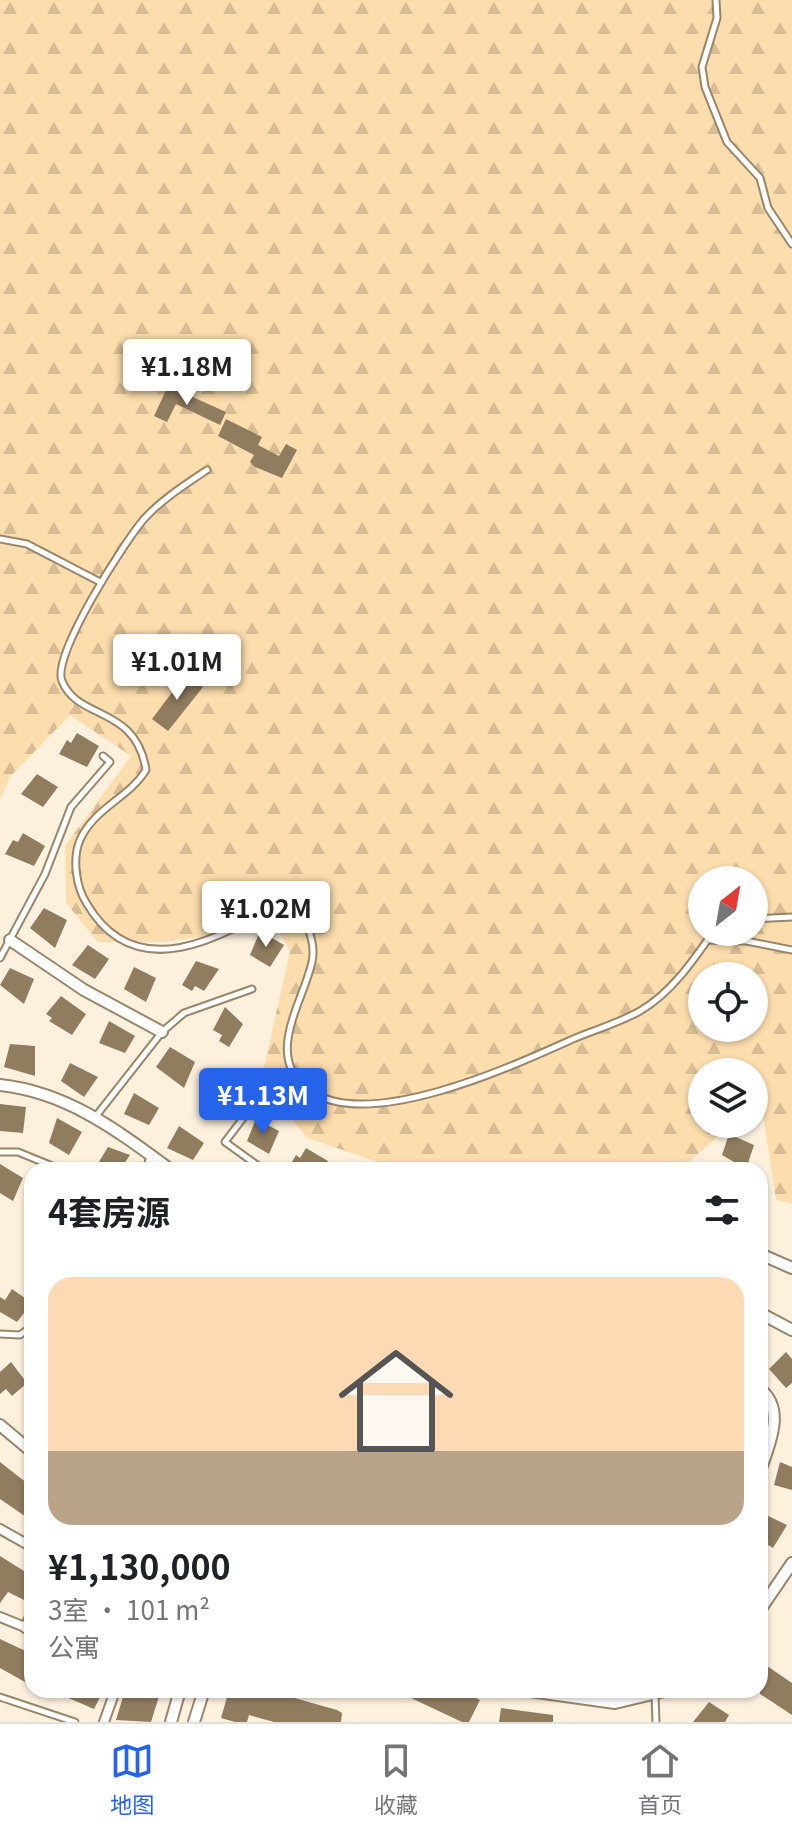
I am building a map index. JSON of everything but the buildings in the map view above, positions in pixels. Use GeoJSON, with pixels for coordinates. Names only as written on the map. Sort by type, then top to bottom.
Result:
{"type":"FeatureCollection","features":[{"type":"Feature","properties":{"kind":"street"},"geometry":{"type":"LineString","coordinates":[[10,940],[84,990],[162,1032]]}},
{"type":"Feature","properties":{"kind":"street"},"geometry":{"type":"LineString","coordinates":[[0,1085],[61,1100],[96,1116],[160,1162]]}},
{"type":"Feature","properties":{"kind":"street"},"geometry":{"type":"LineString","coordinates":[[768,1258],[792,1268]]}},
{"type":"Feature","properties":{"kind":"street"},"geometry":{"type":"LineString","coordinates":[[768,1317],[792,1330]]}},
{"type":"Feature","properties":{"kind":"street"},"geometry":{"type":"LineString","coordinates":[[768,1395],[775,1415],[768,1441]]}},
{"type":"Feature","properties":{"kind":"street"},"geometry":{"type":"LineString","coordinates":[[0,1425],[24,1445]]}},
{"type":"Feature","properties":{"kind":"street"},"geometry":{"type":"LineString","coordinates":[[0,1529],[24,1542]]}},
{"type":"Feature","properties":{"kind":"street"},"geometry":{"type":"LineString","coordinates":[[768,1598],[792,1563]]}},
{"type":"Feature","properties":{"kind":"street"},"geometry":{"type":"LineString","coordinates":[[0,1617],[24,1627]]}},
{"type":"Feature","properties":{"kind":"street"},"geometry":{"type":"LineString","coordinates":[[104,1722],[113,1698]]}},
{"type":"Feature","properties":{"kind":"street"},"geometry":{"type":"LineString","coordinates":[[171,1722],[178,1698]]}},
{"type":"Feature","properties":{"kind":"street"},"geometry":{"type":"LineString","coordinates":[[194,1722],[202,1698]]}},
{"type":"Feature","properties":{"kind":"street"},"geometry":{"type":"LineString","coordinates":[[579,1698],[615,1703],[637,1698]]}},
{"type":"Feature","properties":{"kind":"lane"},"geometry":{"type":"LineString","coordinates":[[716,0],[717,18],[702,67],[705,87],[727,142],[760,178],[768,208],[792,244]]}},
{"type":"Feature","properties":{"kind":"lane"},"geometry":{"type":"LineString","coordinates":[[207,470],[145,518],[100,582],[60,666],[62,681],[80,701],[125,726],[143,746],[146,770],[136,788],[93,819],[79,841],[75,866],[83,898],[93,916],[115,937],[140,950],[174,949],[208,941],[284,900],[304,918],[312,942],[312,961],[294,1006],[288,1056],[292,1074],[316,1095],[345,1106],[449,1089],[515,1067],[639,1011],[669,989],[703,946]]}},
{"type":"Feature","properties":{"kind":"lane"},"geometry":{"type":"LineString","coordinates":[[0,539],[27,544],[100,582]]}},
{"type":"Feature","properties":{"kind":"lane"},"geometry":{"type":"LineString","coordinates":[[0,958],[45,874],[71,807],[110,762],[103,756]]}},
{"type":"Feature","properties":{"kind":"lane"},"geometry":{"type":"LineString","coordinates":[[768,918],[792,917]]}},
{"type":"Feature","properties":{"kind":"lane"},"geometry":{"type":"LineString","coordinates":[[768,945],[792,950]]}},
{"type":"Feature","properties":{"kind":"lane"},"geometry":{"type":"LineString","coordinates":[[96,1116],[162,1032],[184,1013],[252,989]]}},
{"type":"Feature","properties":{"kind":"lane"},"geometry":{"type":"LineString","coordinates":[[253,1162],[225,1142],[256,1101]]}},
{"type":"Feature","properties":{"kind":"lane"},"geometry":{"type":"LineString","coordinates":[[0,1152],[18,1152],[42,1162]]}},
{"type":"Feature","properties":{"kind":"lane"},"geometry":{"type":"LineString","coordinates":[[149,1162],[151,1155]]}},
{"type":"Feature","properties":{"kind":"lane"},"geometry":{"type":"LineString","coordinates":[[0,1334],[20,1335],[24,1332]]}},
{"type":"Feature","properties":{"kind":"lane"},"geometry":{"type":"LineString","coordinates":[[0,1697],[75,1722]]}},
{"type":"Feature","properties":{"kind":"lane"},"geometry":{"type":"LineString","coordinates":[[655,1698],[656,1722]]}},
{"type":"Feature","properties":{"kind":"green space"},"geometry":{"type":"Polygon","coordinates":[[[0,0],[792,0],[792,1204],[776,1200],[767,1138],[768,1058],[688,1058],[688,1138],[716,1138],[690,1161],[684,1162],[378,1162],[307,1138],[261,1081],[290,951],[276,926],[164,942],[98,942],[66,903],[65,846],[131,756],[70,715],[10,777],[0,799],[0,0]]]}}]}
